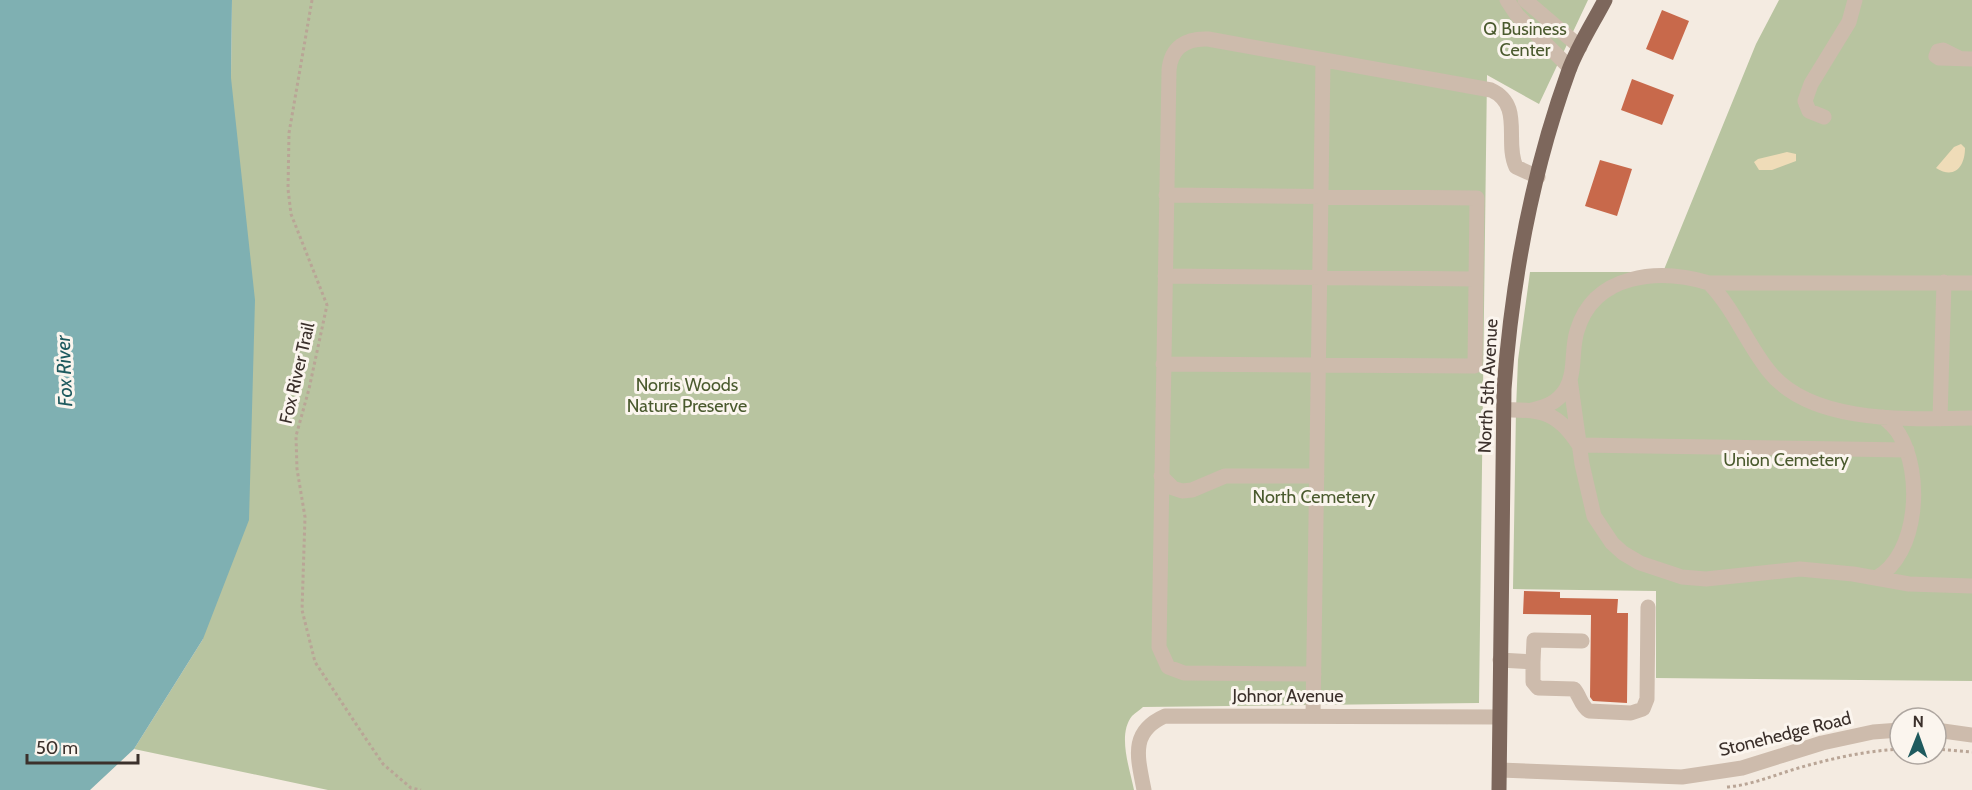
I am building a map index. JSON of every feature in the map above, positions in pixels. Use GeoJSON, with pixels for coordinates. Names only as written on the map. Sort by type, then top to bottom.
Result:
{"type":"FeatureCollection","features":[{"type":"Feature","properties":{"kind":"main road","name":"North 5th Avenue"},"geometry":{"type":"LineString","coordinates":[[1499,790],[1504,410],[1508,339],[1521,248],[1538,177],[1570,68],[1605,0]]}},
{"type":"Feature","properties":{"kind":"street"},"geometry":{"type":"LineString","coordinates":[[1507,0],[1517,15],[1570,68]]}},
{"type":"Feature","properties":{"kind":"street"},"geometry":{"type":"LineString","coordinates":[[1525,0],[1580,47]]}},
{"type":"Feature","properties":{"kind":"street"},"geometry":{"type":"LineString","coordinates":[[1824,117],[1809,111],[1805,101],[1811,84],[1850,22],[1855,0]]}},
{"type":"Feature","properties":{"kind":"street"},"geometry":{"type":"LineString","coordinates":[[1314,674],[1184,673],[1168,667],[1161,654],[1158,637],[1170,62],[1177,47],[1191,40],[1208,39],[1491,90],[1503,99],[1510,114],[1514,163],[1519,170],[1538,177]]}},
{"type":"Feature","properties":{"kind":"street"},"geometry":{"type":"LineString","coordinates":[[1313,716],[1323,60]]}},
{"type":"Feature","properties":{"kind":"street"},"geometry":{"type":"LineString","coordinates":[[1163,364],[1475,366],[1477,198],[1167,195]]}},
{"type":"Feature","properties":{"kind":"street"},"geometry":{"type":"LineString","coordinates":[[1165,276],[1476,279]]}},
{"type":"Feature","properties":{"kind":"street"},"geometry":{"type":"LineString","coordinates":[[1972,283],[1708,282],[1685,277],[1627,279],[1595,299],[1580,321],[1570,380],[1579,445],[1594,516],[1612,543],[1623,553],[1640,562],[1682,577],[1706,579],[1800,569],[1923,585],[1972,586]]}},
{"type":"Feature","properties":{"kind":"street"},"geometry":{"type":"LineString","coordinates":[[1708,282],[1724,299],[1767,369],[1776,380],[1797,395],[1811,402],[1846,412],[1883,417],[1972,418]]}},
{"type":"Feature","properties":{"kind":"street"},"geometry":{"type":"LineString","coordinates":[[1940,419],[1944,282]]}},
{"type":"Feature","properties":{"kind":"street"},"geometry":{"type":"LineString","coordinates":[[1504,410],[1532,410],[1556,402],[1570,380]]}},
{"type":"Feature","properties":{"kind":"street"},"geometry":{"type":"LineString","coordinates":[[1532,410],[1553,416],[1563,423],[1579,445]]}},
{"type":"Feature","properties":{"kind":"street"},"geometry":{"type":"LineString","coordinates":[[1876,578],[1885,573],[1901,552],[1911,523],[1912,479],[1906,450],[1899,434],[1883,417]]}},
{"type":"Feature","properties":{"kind":"street"},"geometry":{"type":"LineString","coordinates":[[1579,445],[1906,450]]}},
{"type":"Feature","properties":{"kind":"street"},"geometry":{"type":"LineString","coordinates":[[1161,476],[1173,488],[1182,491],[1192,490],[1225,476],[1317,476]]}},
{"type":"Feature","properties":{"kind":"street"},"geometry":{"type":"LineString","coordinates":[[1582,640],[1534,640],[1533,682],[1538,688],[1574,689],[1579,694],[1583,708],[1588,711],[1631,712],[1643,708],[1647,699],[1648,607]]}},
{"type":"Feature","properties":{"kind":"street"},"geometry":{"type":"LineString","coordinates":[[1500,660],[1533,662]]}},
{"type":"Feature","properties":{"kind":"street","name":"Johnor Avenue"},"geometry":{"type":"LineString","coordinates":[[1144,790],[1138,752],[1139,740],[1144,730],[1153,721],[1165,716],[1499,717]]}},
{"type":"Feature","properties":{"kind":"street","name":"Stonehedge Road"},"geometry":{"type":"LineString","coordinates":[[1500,770],[1682,777],[1742,768],[1822,743],[1888,731]]}},
{"type":"Feature","properties":{"kind":"street"},"geometry":{"type":"LineString","coordinates":[[1948,732],[1972,735]]}},
{"type":"Feature","properties":{"kind":"path","name":"Fox River Trail"},"geometry":{"type":"LineString","coordinates":[[312,0],[290,133],[288,189],[291,214],[327,305],[309,389],[296,436],[297,469],[305,517],[302,610],[315,662],[354,721],[383,764],[411,788],[421,790]]}},
{"type":"Feature","properties":{"kind":"path"},"geometry":{"type":"LineString","coordinates":[[1948,750],[1972,752]]}},
{"type":"Feature","properties":{"kind":"green space","name":"Norris Woods Nature Preserve"},"geometry":{"type":"Polygon","coordinates":[[[232,0],[1588,0],[1539,104],[1487,75],[1479,703],[1143,707],[1132,716],[1125,733],[1126,752],[1134,790],[328,790],[134,749],[203,639],[231,78],[232,0]]]}},
{"type":"Feature","properties":{"kind":"green space","name":"Union Cemetery"},"geometry":{"type":"Polygon","coordinates":[[[1779,0],[1972,0],[1972,681],[1656,678],[1656,591],[1513,589],[1518,360],[1530,272],[1663,272],[1756,44],[1779,0]]]}},
{"type":"Feature","properties":{"kind":"sand"},"geometry":{"type":"Polygon","coordinates":[[[1961,144],[1965,148],[1965,155],[1958,169],[1949,172],[1936,168],[1954,147],[1961,144]]]}},
{"type":"Feature","properties":{"kind":"sand"},"geometry":{"type":"Polygon","coordinates":[[[1787,152],[1796,154],[1796,161],[1772,170],[1759,170],[1754,162],[1758,159],[1787,152]]]}},
{"type":"Feature","properties":{"kind":"water","name":"Fox River"},"geometry":{"type":"Polygon","coordinates":[[[0,0],[232,0],[231,78],[255,300],[249,520],[203,639],[134,749],[90,790],[0,790],[0,0]]]}},
{"type":"Feature","properties":{"kind":"building"},"geometry":{"type":"Polygon","coordinates":[[[1662,10],[1689,21],[1673,60],[1646,49],[1662,10]]]}},
{"type":"Feature","properties":{"kind":"building"},"geometry":{"type":"Polygon","coordinates":[[[1632,79],[1674,95],[1662,125],[1621,110],[1632,79]]]}},
{"type":"Feature","properties":{"kind":"building"},"geometry":{"type":"Polygon","coordinates":[[[1600,160],[1632,169],[1617,216],[1585,206],[1600,160]]]}},
{"type":"Feature","properties":{"kind":"building"},"geometry":{"type":"Polygon","coordinates":[[[1524,591],[1560,592],[1560,598],[1618,599],[1617,613],[1628,613],[1627,703],[1593,701],[1590,697],[1591,615],[1523,614],[1524,591]]]}},
{"type":"Feature","properties":{"kind":"park label","name":"Q Business Center"},"geometry":{"type":"Point","coordinates":[1525,39]}},
{"type":"Feature","properties":{"kind":"park label","name":"North Cemetery"},"geometry":{"type":"Point","coordinates":[1314,497]}}]}
